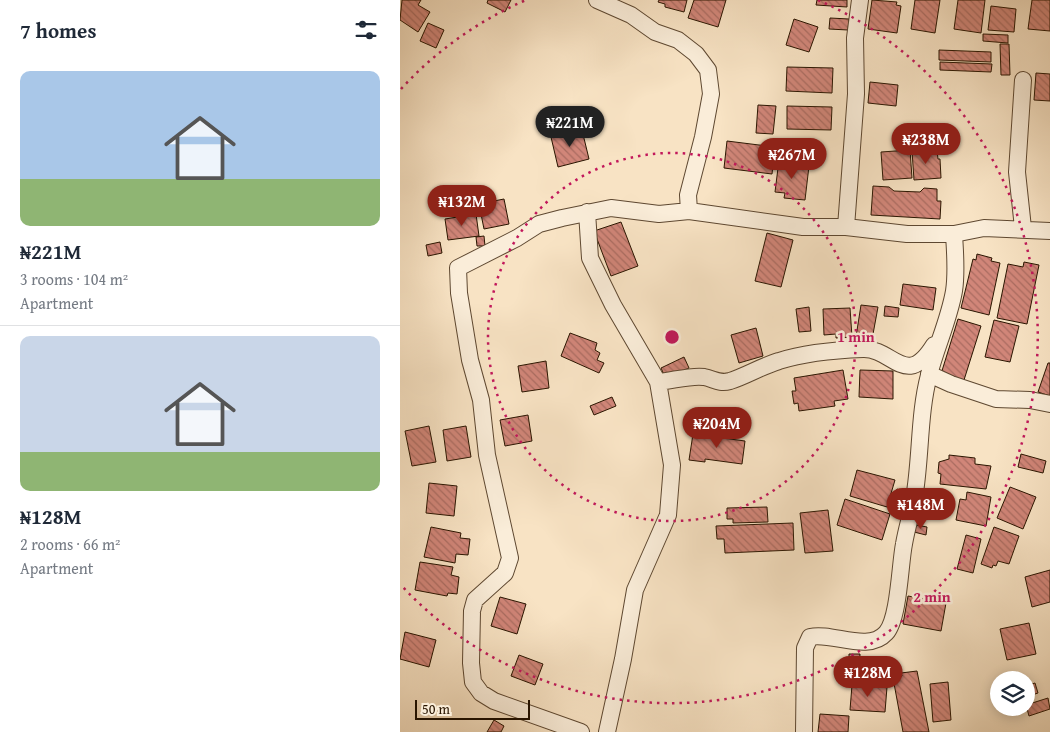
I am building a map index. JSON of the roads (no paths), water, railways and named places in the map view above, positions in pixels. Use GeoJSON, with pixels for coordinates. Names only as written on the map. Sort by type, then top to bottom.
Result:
{"type":"FeatureCollection","features":[{"type":"Feature","properties":{"kind":"street"},"geometry":{"type":"LineString","coordinates":[[597,0],[631,15],[655,32],[678,40],[696,54],[708,70],[712,94],[704,137],[688,195],[689,212]]}},
{"type":"Feature","properties":{"kind":"street"},"geometry":{"type":"LineString","coordinates":[[846,227],[856,94],[855,38],[860,0]]}},
{"type":"Feature","properties":{"kind":"street"},"geometry":{"type":"LineString","coordinates":[[1023,80],[1017,172],[1024,228]]}},
{"type":"Feature","properties":{"kind":"street"},"geometry":{"type":"LineString","coordinates":[[570,730],[494,701],[481,693],[473,682],[471,663],[472,611],[475,600],[505,573],[510,558],[486,455],[481,400],[470,360],[459,293],[458,268],[517,238],[538,224],[611,208],[659,214],[689,212],[803,227],[846,227],[907,234],[954,234],[984,228],[1024,228],[1050,231]]}},
{"type":"Feature","properties":{"kind":"street"},"geometry":{"type":"LineString","coordinates":[[587,212],[590,258],[613,305],[658,382],[672,465],[668,515],[635,590],[624,659],[607,732]]}},
{"type":"Feature","properties":{"kind":"street"},"geometry":{"type":"LineString","coordinates":[[804,732],[805,648],[810,637],[822,634],[860,642],[872,641],[886,633],[892,619],[915,493],[924,402],[929,374],[944,331],[954,292],[956,268],[954,234]]}},
{"type":"Feature","properties":{"kind":"street"},"geometry":{"type":"LineString","coordinates":[[658,382],[704,377],[715,382],[729,381],[781,360],[866,349],[899,365],[919,364],[927,357],[944,331]]}},
{"type":"Feature","properties":{"kind":"street"},"geometry":{"type":"LineString","coordinates":[[929,374],[951,384],[996,399],[1030,400],[1050,404]]}}]}
